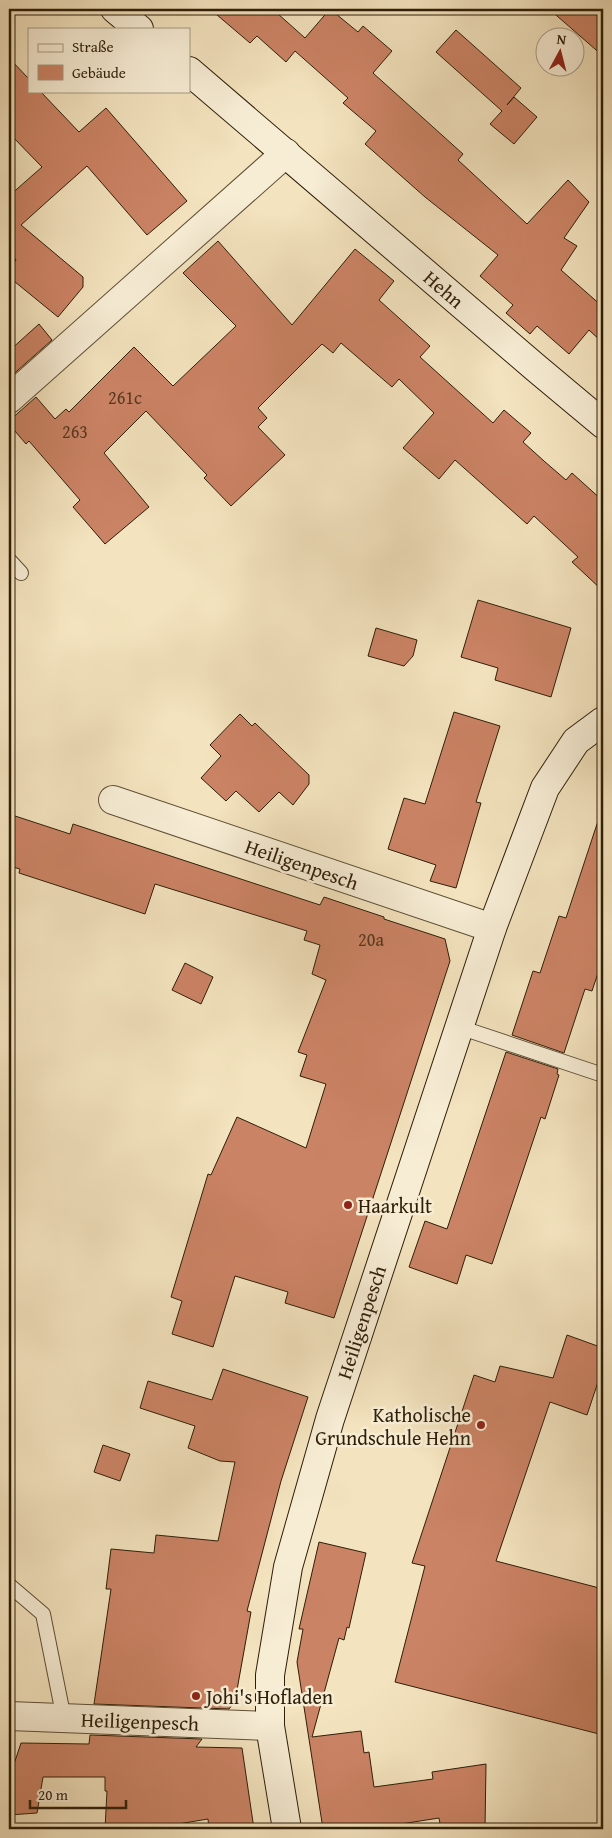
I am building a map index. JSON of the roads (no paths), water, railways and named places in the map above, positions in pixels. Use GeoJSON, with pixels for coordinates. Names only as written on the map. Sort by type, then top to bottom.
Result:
{"type":"FeatureCollection","features":[{"type":"Feature","properties":{"kind":"street"},"geometry":{"type":"LineString","coordinates":[[115,9],[138,28]]}},
{"type":"Feature","properties":{"kind":"street","name":"Hehn"},"geometry":{"type":"LineString","coordinates":[[190,72],[603,424]]}},
{"type":"Feature","properties":{"kind":"street"},"geometry":{"type":"LineString","coordinates":[[9,399],[286,152]]}},
{"type":"Feature","properties":{"kind":"street","name":"Heiligenpesch"},"geometry":{"type":"LineString","coordinates":[[287,1829],[270,1726],[270,1675],[288,1567],[330,1419],[492,928],[545,788],[576,741],[603,721]]}},
{"type":"Feature","properties":{"kind":"street","name":"Heiligenpesch"},"geometry":{"type":"LineString","coordinates":[[113,800],[492,928]]}},
{"type":"Feature","properties":{"kind":"street","name":"Heiligenpesch"},"geometry":{"type":"LineString","coordinates":[[9,1716],[270,1726]]}},
{"type":"Feature","properties":{"kind":"lane"},"geometry":{"type":"LineString","coordinates":[[9,560],[21,573]]}},
{"type":"Feature","properties":{"kind":"lane"},"geometry":{"type":"LineString","coordinates":[[459,1027],[603,1075]]}},
{"type":"Feature","properties":{"kind":"lane"},"geometry":{"type":"LineString","coordinates":[[9,1585],[44,1614],[64,1718]]}},
{"type":"Feature","properties":{"kind":"place","name":"Haarkult"},"geometry":{"type":"Point","coordinates":[348,1205]}},
{"type":"Feature","properties":{"kind":"place","name":"Katholische Grundschule Hehn"},"geometry":{"type":"Point","coordinates":[481,1425]}},
{"type":"Feature","properties":{"kind":"place","name":"Johi's Hofladen"},"geometry":{"type":"Point","coordinates":[196,1696]}}]}
